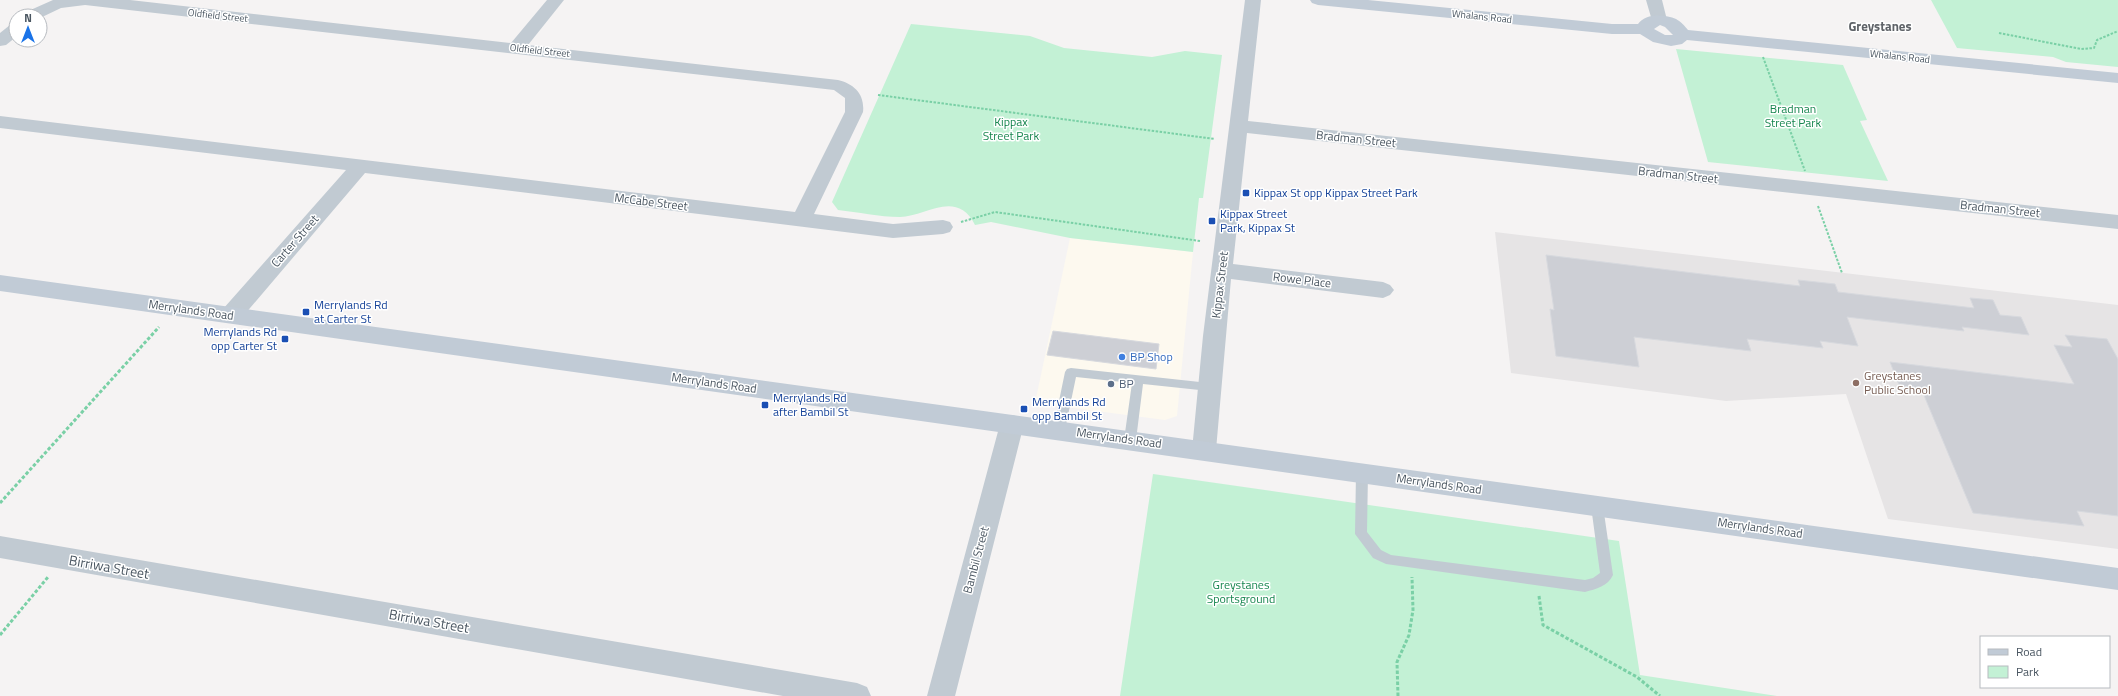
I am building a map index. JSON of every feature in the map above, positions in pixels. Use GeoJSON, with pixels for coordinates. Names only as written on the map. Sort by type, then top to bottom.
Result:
{"type":"FeatureCollection","features":[{"type":"Feature","properties":{"kind":"main road","name":"Whalans Road"},"geometry":{"type":"LineString","coordinates":[[1318,0],[1612,29],[1652,25],[1676,26],[1682,34],[2118,78]]}},
{"type":"Feature","properties":{"kind":"main road","name":"Merrylands Road"},"geometry":{"type":"LineString","coordinates":[[0,283],[1204,450],[2118,579]]}},
{"type":"Feature","properties":{"kind":"street","name":"Oldfield Street"},"geometry":{"type":"LineString","coordinates":[[48,8],[57,4],[85,0],[828,83],[845,88],[855,100],[854,112],[801,220]]}},
{"type":"Feature","properties":{"kind":"street"},"geometry":{"type":"LineString","coordinates":[[516,48],[556,0]]}},
{"type":"Feature","properties":{"kind":"street","name":"Kippax Street"},"geometry":{"type":"LineString","coordinates":[[1204,450],[1209,387],[1253,0]]}},
{"type":"Feature","properties":{"kind":"street"},"geometry":{"type":"LineString","coordinates":[[1652,25],[1654,0]]}},
{"type":"Feature","properties":{"kind":"street"},"geometry":{"type":"LineString","coordinates":[[0,122],[360,167]]}},
{"type":"Feature","properties":{"kind":"street","name":"Bradman Street"},"geometry":{"type":"LineString","coordinates":[[1238,126],[2118,222]]}},
{"type":"Feature","properties":{"kind":"street","name":"McCabe Street"},"geometry":{"type":"LineString","coordinates":[[360,167],[893,231],[943,227]]}},
{"type":"Feature","properties":{"kind":"street","name":"Carter Street"},"geometry":{"type":"LineString","coordinates":[[231,315],[360,167]]}},
{"type":"Feature","properties":{"kind":"street","name":"Rowe Place"},"geometry":{"type":"LineString","coordinates":[[1222,270],[1383,290]]}},
{"type":"Feature","properties":{"kind":"street","name":"Bambil Street"},"geometry":{"type":"LineString","coordinates":[[941,696],[1012,424]]}},
{"type":"Feature","properties":{"kind":"street","name":"Birriwa Street"},"geometry":{"type":"LineString","coordinates":[[0,547],[857,696]]}},
{"type":"Feature","properties":{"kind":"lane"},"geometry":{"type":"LineString","coordinates":[[1059,430],[1071,372],[1209,387]]}},
{"type":"Feature","properties":{"kind":"lane"},"geometry":{"type":"LineString","coordinates":[[1130,440],[1138,379]]}},
{"type":"Feature","properties":{"kind":"lane"},"geometry":{"type":"LineString","coordinates":[[1362,473],[1361,534],[1377,554],[1390,560],[1585,586],[1597,583],[1606,574],[1597,506]]}},
{"type":"Feature","properties":{"kind":"path"},"geometry":{"type":"LineString","coordinates":[[1999,33],[2081,49],[2094,48],[2097,40],[2118,31]]}},
{"type":"Feature","properties":{"kind":"path"},"geometry":{"type":"LineString","coordinates":[[1757,42],[1842,273]]}},
{"type":"Feature","properties":{"kind":"path"},"geometry":{"type":"LineString","coordinates":[[878,95],[1215,139]]}},
{"type":"Feature","properties":{"kind":"path"},"geometry":{"type":"LineString","coordinates":[[943,227],[995,212],[1200,241]]}},
{"type":"Feature","properties":{"kind":"path"},"geometry":{"type":"LineString","coordinates":[[0,503],[159,327]]}},
{"type":"Feature","properties":{"kind":"path"},"geometry":{"type":"LineString","coordinates":[[0,635],[64,558]]}},
{"type":"Feature","properties":{"kind":"path"},"geometry":{"type":"LineString","coordinates":[[1398,696],[1397,662],[1409,635],[1413,610],[1412,562]]}},
{"type":"Feature","properties":{"kind":"path"},"geometry":{"type":"LineString","coordinates":[[1536,580],[1543,625],[1637,677],[1660,696]]}},
{"type":"Feature","properties":{"kind":"shaded area","name":"Greystanes Public School"},"geometry":{"type":"Polygon","coordinates":[[[1495,232],[2118,305],[2118,549],[1888,519],[1846,394],[1726,401],[1511,373],[1495,232]]]}},
{"type":"Feature","properties":{"kind":"shaded area"},"geometry":{"type":"Polygon","coordinates":[[[1070,238],[1193,252],[1177,416],[1165,420],[1035,403],[1070,238]]]}},
{"type":"Feature","properties":{"kind":"green space"},"geometry":{"type":"Polygon","coordinates":[[[1931,0],[2118,0],[2118,67],[2066,62],[2053,57],[1957,48],[1931,0]]]}},
{"type":"Feature","properties":{"kind":"green space","name":"Kippax Street Park"},"geometry":{"type":"Polygon","coordinates":[[[911,24],[1030,36],[1064,48],[1152,57],[1185,51],[1222,55],[1203,198],[1199,198],[1193,252],[1070,238],[991,222],[975,225],[968,214],[959,208],[950,206],[900,217],[838,210],[832,202],[911,24]]]}},
{"type":"Feature","properties":{"kind":"green space","name":"Bradman Street Park"},"geometry":{"type":"Polygon","coordinates":[[[1676,49],[1843,65],[1867,120],[1860,121],[1888,181],[1708,162],[1676,49]]]}},
{"type":"Feature","properties":{"kind":"green space","name":"Greystanes Sportsground"},"geometry":{"type":"Polygon","coordinates":[[[1153,474],[1619,541],[1640,675],[1777,696],[1120,696],[1153,474]]]}},
{"type":"Feature","properties":{"kind":"building"},"geometry":{"type":"Polygon","coordinates":[[[1546,255],[1800,286],[1798,280],[1835,284],[1838,292],[1974,308],[1970,298],[1993,300],[2000,315],[2021,317],[2029,335],[1962,327],[1964,331],[1847,317],[1858,346],[1820,341],[1823,348],[1747,339],[1751,351],[1634,337],[1639,367],[1556,356],[1550,309],[1554,310],[1546,255]]]}},
{"type":"Feature","properties":{"kind":"building"},"geometry":{"type":"Polygon","coordinates":[[[1053,331],[1159,344],[1156,369],[1047,355],[1053,331]]]}},
{"type":"Feature","properties":{"kind":"building"},"geometry":{"type":"Polygon","coordinates":[[[2065,335],[2107,339],[2118,359],[2118,516],[2077,511],[2084,526],[1973,513],[1923,393],[1901,390],[1890,362],[2074,384],[2054,345],[2072,347],[2065,335]]]}},
{"type":"Feature","properties":{"kind":"place","name":"Kippax St opp Kippax Street Park"},"geometry":{"type":"Point","coordinates":[1246,193]}},
{"type":"Feature","properties":{"kind":"place","name":"Kippax Street Park, Kippax St"},"geometry":{"type":"Point","coordinates":[1212,221]}},
{"type":"Feature","properties":{"kind":"place","name":"Merrylands Rd at Carter St"},"geometry":{"type":"Point","coordinates":[306,312]}},
{"type":"Feature","properties":{"kind":"place","name":"Merrylands Rd opp Carter St"},"geometry":{"type":"Point","coordinates":[285,339]}},
{"type":"Feature","properties":{"kind":"place","name":"BP Shop"},"geometry":{"type":"Point","coordinates":[1122,357]}},
{"type":"Feature","properties":{"kind":"place","name":"Greystanes Public School"},"geometry":{"type":"Point","coordinates":[1856,383]}},
{"type":"Feature","properties":{"kind":"place","name":"BP"},"geometry":{"type":"Point","coordinates":[1111,384]}},
{"type":"Feature","properties":{"kind":"place","name":"Merrylands Rd after Bambil St"},"geometry":{"type":"Point","coordinates":[765,405]}},
{"type":"Feature","properties":{"kind":"place","name":"Merrylands Rd opp Bambil St"},"geometry":{"type":"Point","coordinates":[1024,409]}},
{"type":"Feature","properties":{"kind":"district","name":"Greystanes"},"geometry":{"type":"Point","coordinates":[1880,26]}}]}
